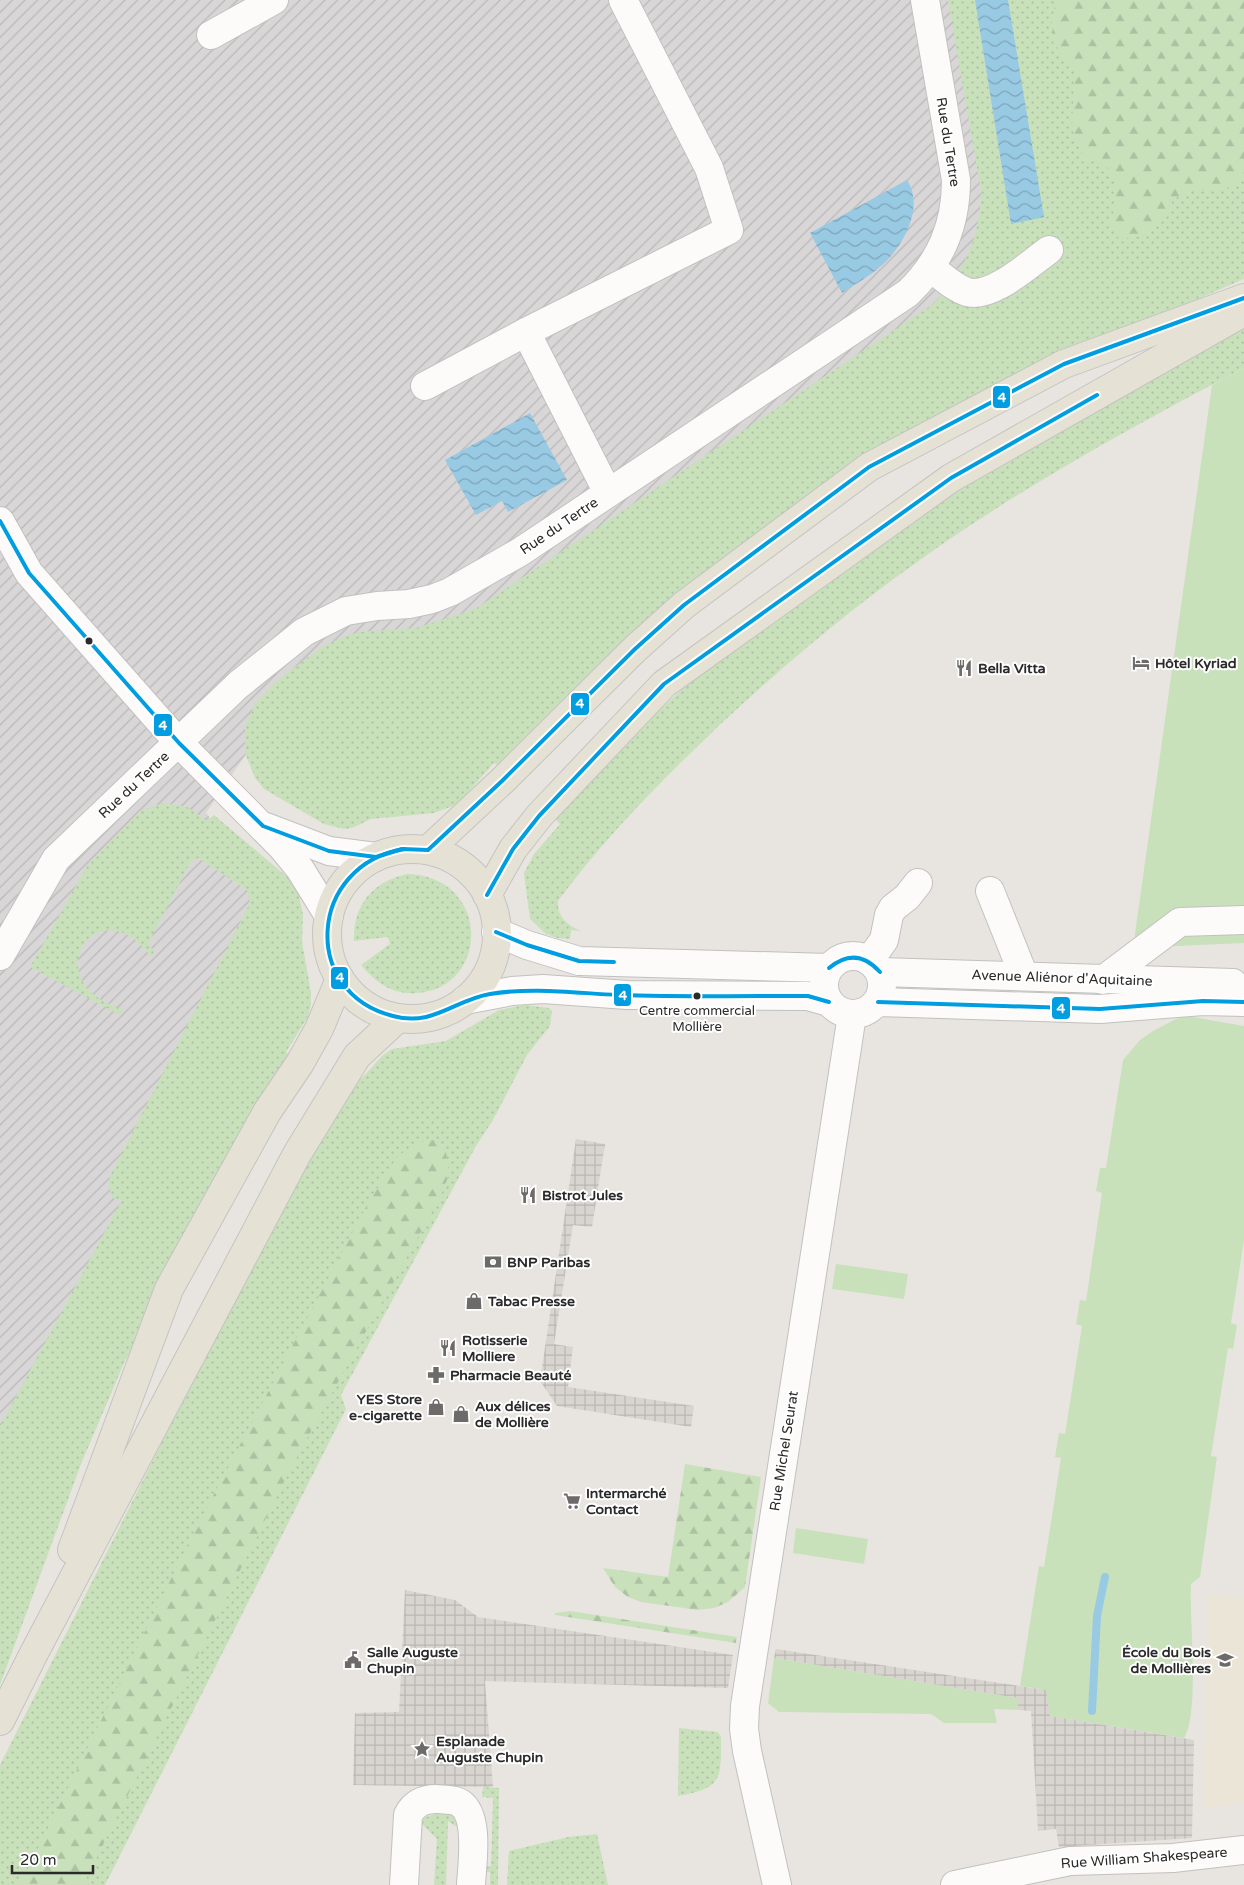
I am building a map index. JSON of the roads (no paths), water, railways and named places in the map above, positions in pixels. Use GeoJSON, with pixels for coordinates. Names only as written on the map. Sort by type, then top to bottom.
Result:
{"type":"FeatureCollection","features":[{"type":"Feature","properties":{"kind":"main road"},"geometry":{"type":"LineString","coordinates":[[428,850],[502,781],[634,649],[684,605],[869,467],[1064,364],[1244,298]]}},
{"type":"Feature","properties":{"kind":"main road"},"geometry":{"type":"LineString","coordinates":[[487,895],[513,850],[539,816],[664,684],[951,478],[1244,312]]}},
{"type":"Feature","properties":{"kind":"main road"},"geometry":{"type":"LineString","coordinates":[[402,849],[428,850],[446,856],[462,866],[476,879],[487,895],[494,913],[495,951],[488,970],[479,986],[465,1000],[450,1010],[433,1016],[416,1019],[398,1018],[381,1013],[365,1004],[351,993],[340,979],[329,953],[327,934],[329,916],[334,898],[343,884],[361,865],[376,856],[402,849]]}},
{"type":"Feature","properties":{"kind":"main road"},"geometry":{"type":"LineString","coordinates":[[32,1657],[169,1289],[267,1112],[300,1063],[319,1029],[340,979]]}},
{"type":"Feature","properties":{"kind":"main road"},"geometry":{"type":"LineString","coordinates":[[0,1721],[298,1154],[356,1056],[398,1018]]}},
{"type":"Feature","properties":{"kind":"street"},"geometry":{"type":"LineString","coordinates":[[211,35],[274,0]]}},
{"type":"Feature","properties":{"kind":"street"},"geometry":{"type":"LineString","coordinates":[[425,386],[526,332],[729,230],[709,168],[623,0]]}},
{"type":"Feature","properties":{"kind":"street","name":"Rue du Tertre"},"geometry":{"type":"LineString","coordinates":[[1,951],[56,859],[238,685],[304,632],[346,611],[377,606],[409,604],[450,592],[520,552],[908,292],[931,268],[949,232],[955,206],[956,180],[925,0]]}},
{"type":"Feature","properties":{"kind":"street"},"geometry":{"type":"LineString","coordinates":[[931,268],[962,290],[983,293],[1000,285],[1049,250]]}},
{"type":"Feature","properties":{"kind":"street"},"geometry":{"type":"LineString","coordinates":[[526,332],[608,493]]}},
{"type":"Feature","properties":{"kind":"street"},"geometry":{"type":"LineString","coordinates":[[0,522],[29,573],[179,743],[263,826],[300,869],[329,916]]}},
{"type":"Feature","properties":{"kind":"street"},"geometry":{"type":"LineString","coordinates":[[263,826],[329,850],[376,856]]}},
{"type":"Feature","properties":{"kind":"street"},"geometry":{"type":"LineString","coordinates":[[829,968],[824,985],[829,1002],[835,1009],[852,1015],[862,1014],[878,1002],[883,987],[875,966],[884,940],[889,915],[893,908],[907,897],[918,883]]}},
{"type":"Feature","properties":{"kind":"street"},"geometry":{"type":"LineString","coordinates":[[990,891],[1024,976]]}},
{"type":"Feature","properties":{"kind":"street"},"geometry":{"type":"LineString","coordinates":[[1103,980],[1180,922],[1244,920]]}},
{"type":"Feature","properties":{"kind":"street"},"geometry":{"type":"LineString","coordinates":[[496,932],[528,945],[579,961],[829,968],[846,957],[856,956],[875,966]]}},
{"type":"Feature","properties":{"kind":"street","name":"Avenue Aliénor d'Aquitaine"},"geometry":{"type":"LineString","coordinates":[[875,966],[1103,980],[1244,984]]}},
{"type":"Feature","properties":{"kind":"street"},"geometry":{"type":"LineString","coordinates":[[465,1000],[512,991],[544,990],[627,995],[808,996],[829,1002]]}},
{"type":"Feature","properties":{"kind":"street","name":"Avenue Aliénor d'Aquitaine"},"geometry":{"type":"LineString","coordinates":[[878,1002],[1100,1009],[1203,1001],[1244,1002]]}},
{"type":"Feature","properties":{"kind":"street","name":"Rue Michel Seurat"},"geometry":{"type":"LineString","coordinates":[[777,1885],[747,1751],[744,1728],[745,1706],[852,1015]]}},
{"type":"Feature","properties":{"kind":"street"},"geometry":{"type":"LineString","coordinates":[[404,1885],[408,1815],[412,1807],[430,1799],[455,1800],[460,1803],[472,1819],[471,1885]]}},
{"type":"Feature","properties":{"kind":"street","name":"Rue William Shakespeare"},"geometry":{"type":"LineString","coordinates":[[955,1885],[1070,1861],[1173,1858],[1244,1850]]}},
{"type":"Feature","properties":{"kind":"water"},"geometry":{"type":"Polygon","coordinates":[[[975,0],[1008,0],[1044,217],[1011,224],[975,0]]]}},
{"type":"Feature","properties":{"kind":"water"},"geometry":{"type":"Polygon","coordinates":[[[907,180],[912,191],[914,203],[909,226],[904,238],[881,266],[842,293],[810,233],[907,180]]]}},
{"type":"Feature","properties":{"kind":"water"},"geometry":{"type":"Polygon","coordinates":[[[530,413],[567,480],[508,512],[502,501],[476,515],[445,460],[530,413]]]}},
{"type":"Feature","properties":{"kind":"waterway"},"geometry":{"type":"LineString","coordinates":[[1092,1711],[1097,1616],[1105,1577]]}},
{"type":"Feature","properties":{"kind":"place","name":"Hôtel Kyriad"},"geometry":{"type":"Point","coordinates":[1141,663]}},
{"type":"Feature","properties":{"kind":"place","name":"Bella Vitta"},"geometry":{"type":"Point","coordinates":[964,668]}},
{"type":"Feature","properties":{"kind":"place","name":"Centre commercial Mollière"},"geometry":{"type":"Point","coordinates":[697,996]}},
{"type":"Feature","properties":{"kind":"place","name":"Bistrot Jules"},"geometry":{"type":"Point","coordinates":[528,1195]}},
{"type":"Feature","properties":{"kind":"place","name":"BNP Paribas"},"geometry":{"type":"Point","coordinates":[493,1262]}},
{"type":"Feature","properties":{"kind":"place","name":"Tabac Presse"},"geometry":{"type":"Point","coordinates":[474,1301]}},
{"type":"Feature","properties":{"kind":"place","name":"Rotisserie Molliere"},"geometry":{"type":"Point","coordinates":[448,1348]}},
{"type":"Feature","properties":{"kind":"place","name":"Pharmacie Beauté"},"geometry":{"type":"Point","coordinates":[436,1375]}},
{"type":"Feature","properties":{"kind":"place","name":"YES Store e-cigarette"},"geometry":{"type":"Point","coordinates":[436,1407]}},
{"type":"Feature","properties":{"kind":"place","name":"Aux délices de Mollière"},"geometry":{"type":"Point","coordinates":[461,1414]}},
{"type":"Feature","properties":{"kind":"place","name":"Intermarché Contact"},"geometry":{"type":"Point","coordinates":[572,1501]}},
{"type":"Feature","properties":{"kind":"place","name":"Salle Auguste Chupin"},"geometry":{"type":"Point","coordinates":[353,1660]}},
{"type":"Feature","properties":{"kind":"place","name":"École du Bois de Mollières"},"geometry":{"type":"Point","coordinates":[1225,1660]}},
{"type":"Feature","properties":{"kind":"place","name":"Esplanade Auguste Chupin"},"geometry":{"type":"Point","coordinates":[422,1749]}}]}
